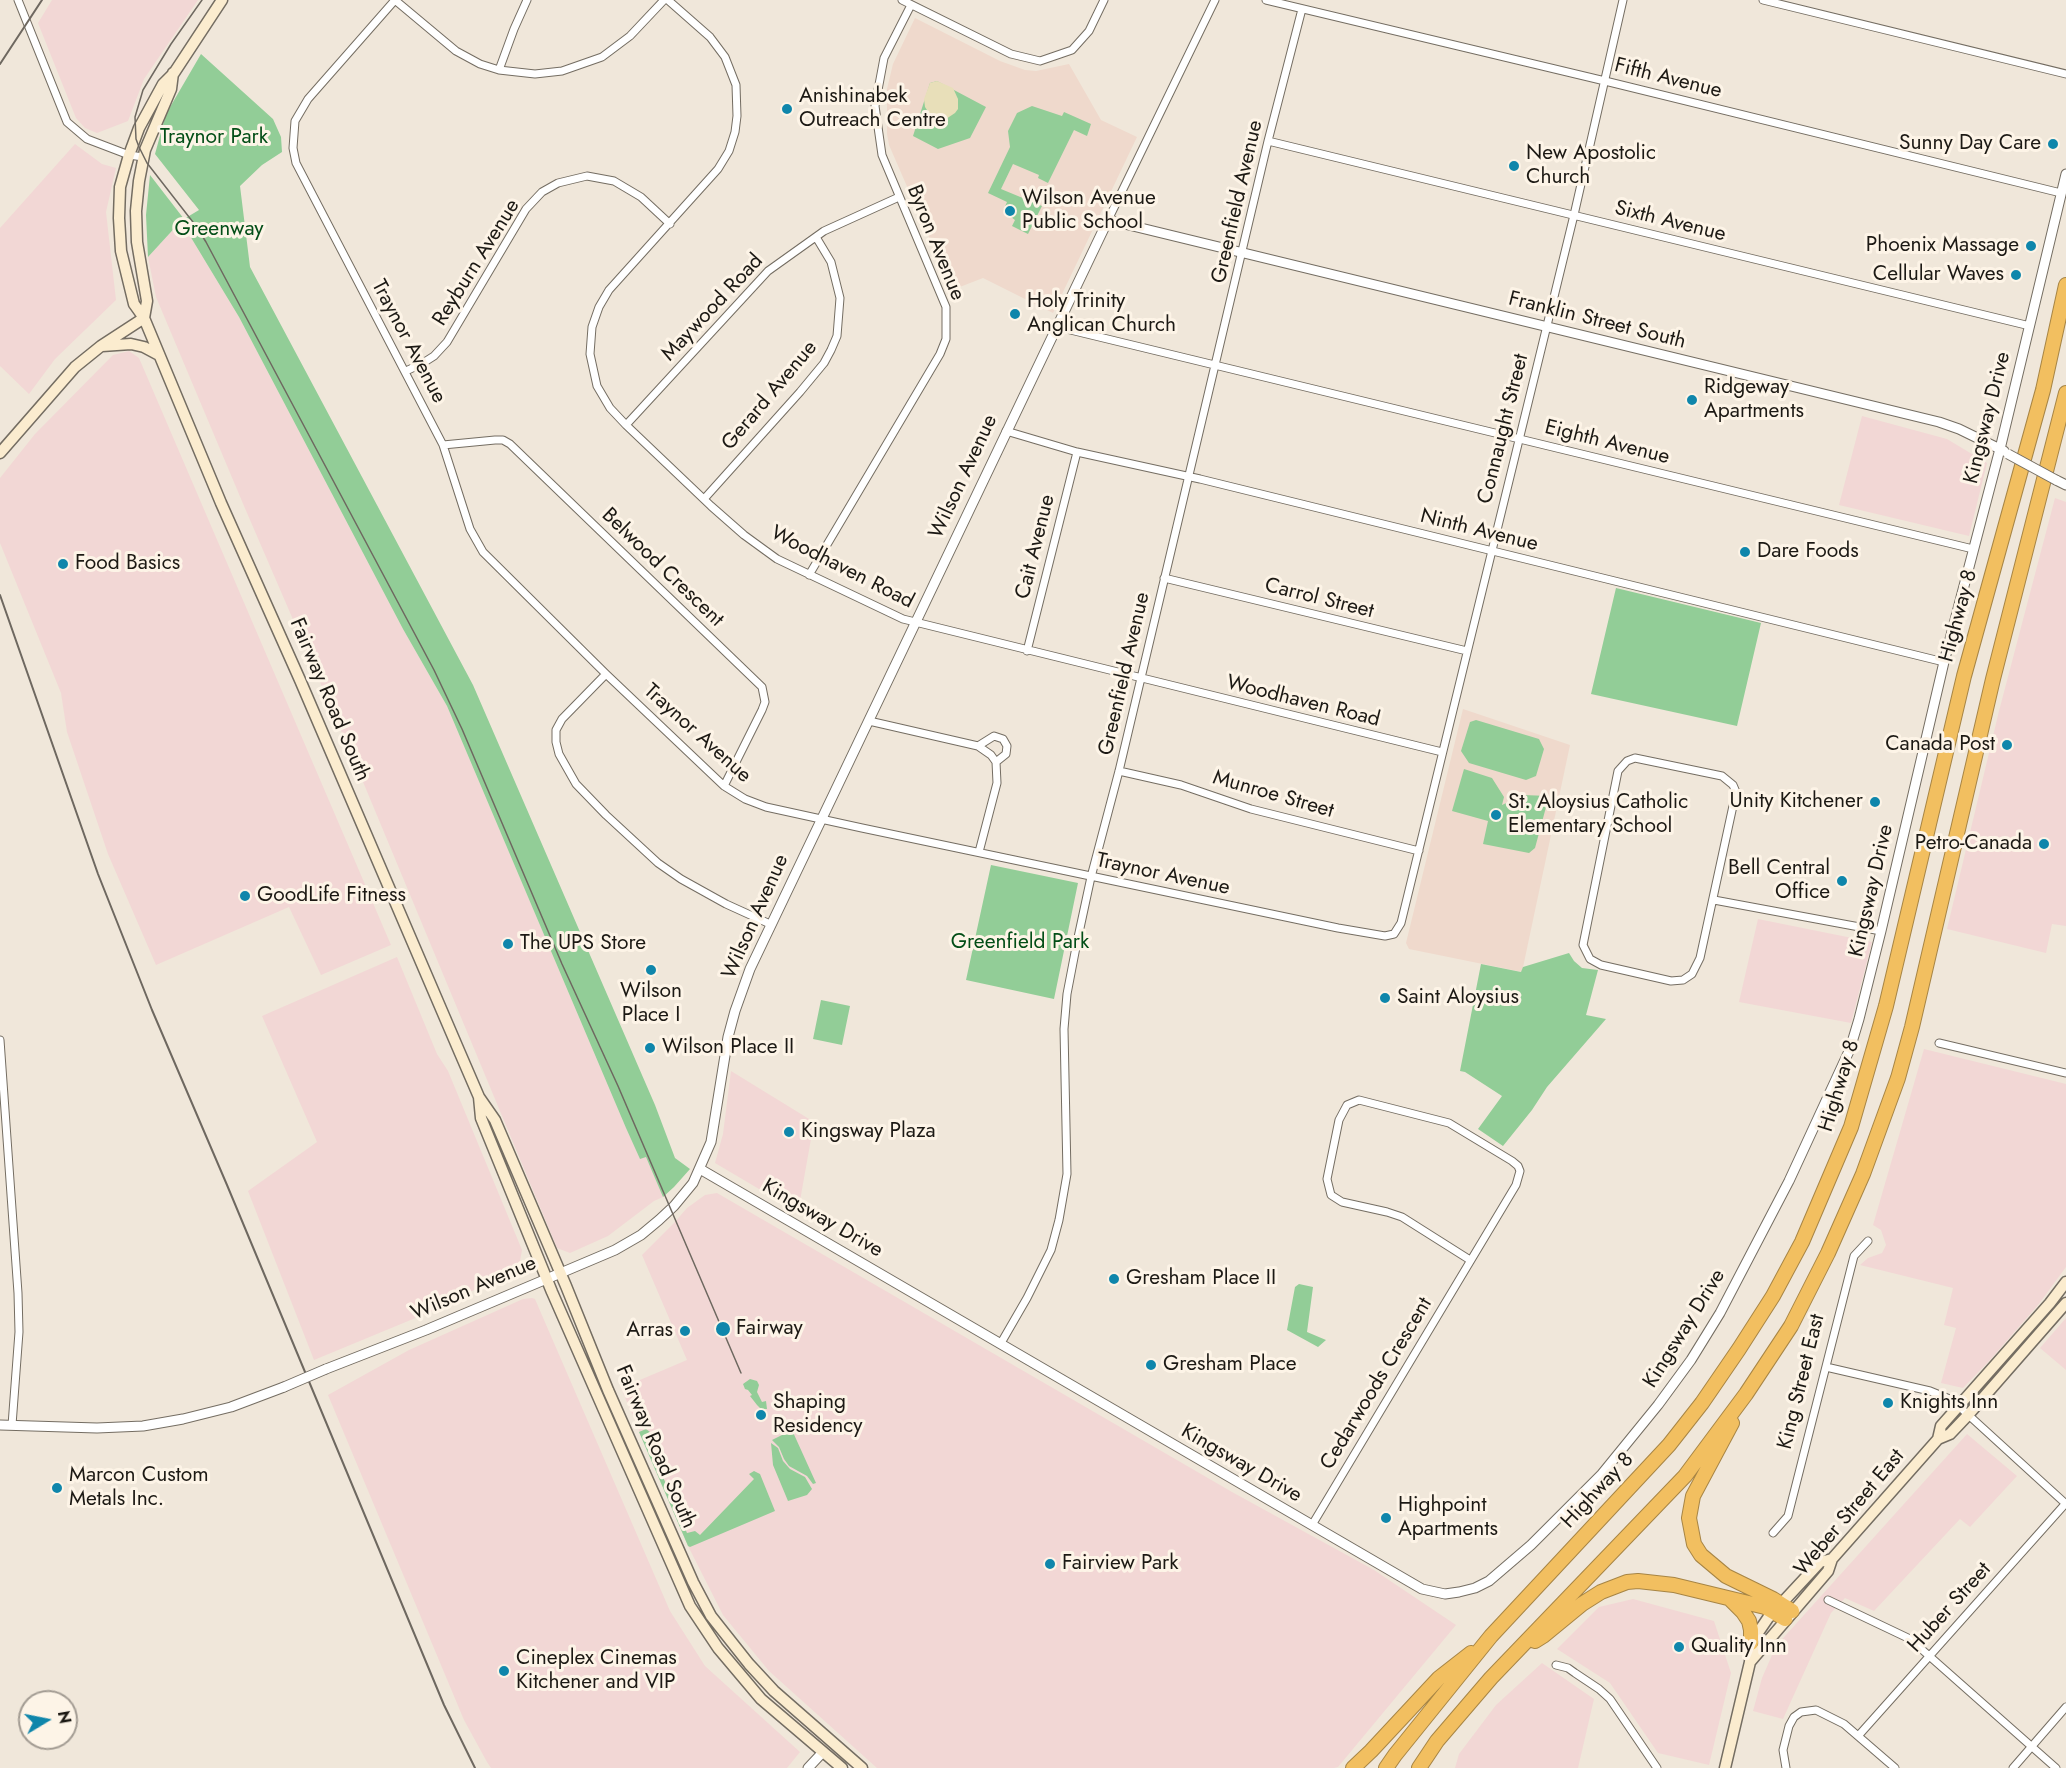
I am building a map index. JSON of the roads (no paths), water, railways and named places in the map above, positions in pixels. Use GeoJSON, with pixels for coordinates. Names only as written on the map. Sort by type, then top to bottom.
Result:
{"type":"FeatureCollection","features":[{"type":"Feature","properties":{"kind":"highway","name":"Highway 8"},"geometry":{"type":"LineString","coordinates":[[1386,1768],[1491,1636],[1669,1445],[1702,1403],[1739,1349],[1773,1296],[1802,1242],[1851,1127],[1886,1006],[1964,676],[2043,390],[2066,285]]}},
{"type":"Feature","properties":{"kind":"highway"},"geometry":{"type":"LineString","coordinates":[[2043,390],[2066,309]]}},
{"type":"Feature","properties":{"kind":"highway"},"geometry":{"type":"LineString","coordinates":[[1419,1768],[1437,1741],[1491,1678],[1684,1476],[1746,1394],[1791,1326],[1828,1253],[1863,1174],[1898,1078],[1912,1027],[1993,679],[2066,393]]}},
{"type":"Feature","properties":{"kind":"highway"},"geometry":{"type":"LineString","coordinates":[[1746,1394],[1693,1496],[1689,1512],[1690,1530],[1701,1556],[1711,1565],[1783,1611]]}},
{"type":"Feature","properties":{"kind":"highway"},"geometry":{"type":"LineString","coordinates":[[1517,1651],[1543,1636],[1582,1604],[1601,1592],[1627,1582],[1659,1582],[1783,1611]]}},
{"type":"Feature","properties":{"kind":"highway"},"geometry":{"type":"LineString","coordinates":[[1728,1598],[1749,1621],[1751,1643]]}},
{"type":"Feature","properties":{"kind":"highway"},"geometry":{"type":"LineString","coordinates":[[1353,1768],[1439,1678],[1491,1636]]}},
{"type":"Feature","properties":{"kind":"main road"},"geometry":{"type":"LineString","coordinates":[[0,453],[75,367],[101,346],[144,318],[147,301],[137,242],[136,211],[143,157],[171,89],[174,73],[222,0]]}},
{"type":"Feature","properties":{"kind":"main road","name":"Fairway Road South"},"geometry":{"type":"LineString","coordinates":[[174,73],[163,84],[139,128],[120,187],[121,251],[134,304],[144,318],[221,503],[300,680],[479,1096],[495,1120],[658,1505],[693,1582],[711,1616],[749,1664],[774,1691],[862,1768]]}},
{"type":"Feature","properties":{"kind":"main road"},"geometry":{"type":"LineString","coordinates":[[101,346],[131,344],[144,347],[159,355]]}},
{"type":"Feature","properties":{"kind":"main road","name":"Fairway Road South"},"geometry":{"type":"LineString","coordinates":[[479,1096],[481,1118],[547,1278],[690,1606],[718,1648],[761,1699],[842,1768]]}},
{"type":"Feature","properties":{"kind":"main road","name":"Weber Street East"},"geometry":{"type":"LineString","coordinates":[[1938,1439],[1941,1426],[2066,1282]]}},
{"type":"Feature","properties":{"kind":"main road","name":"Weber Street East"},"geometry":{"type":"LineString","coordinates":[[1783,1611],[1828,1571],[1832,1559],[1938,1439],[1950,1434],[1969,1414],[2066,1303]]}},
{"type":"Feature","properties":{"kind":"main road"},"geometry":{"type":"LineString","coordinates":[[1725,1768],[1750,1662],[1751,1643],[1783,1611]]}},
{"type":"Feature","properties":{"kind":"main road"},"geometry":{"type":"LineString","coordinates":[[1750,1662],[1764,1647],[1783,1611]]}},
{"type":"Feature","properties":{"kind":"street"},"geometry":{"type":"LineString","coordinates":[[18,0],[67,122],[87,139],[143,157]]}},
{"type":"Feature","properties":{"kind":"street"},"geometry":{"type":"LineString","coordinates":[[395,0],[456,51],[480,64],[499,70],[522,73],[549,73],[588,63],[615,49],[666,0]]}},
{"type":"Feature","properties":{"kind":"street","name":"Traynor Avenue"},"geometry":{"type":"LineString","coordinates":[[395,0],[302,107],[295,121],[293,135],[296,163],[443,445],[470,529],[483,552],[606,674],[724,786],[745,799],[766,807],[820,819],[1338,928],[1384,936],[1394,934]]}},
{"type":"Feature","properties":{"kind":"street"},"geometry":{"type":"LineString","coordinates":[[499,70],[514,29],[528,0]]}},
{"type":"Feature","properties":{"kind":"street","name":"Woodhaven Road"},"geometry":{"type":"LineString","coordinates":[[666,0],[710,37],[725,57],[736,85],[738,101],[735,132],[729,151],[718,169],[609,290],[599,307],[592,327],[590,354],[597,386],[610,408],[626,425],[704,500],[744,535],[777,559],[903,620],[1442,752]]}},
{"type":"Feature","properties":{"kind":"street"},"geometry":{"type":"LineString","coordinates":[[902,0],[1011,54],[1040,61],[1072,50],[1089,31],[1104,0]]}},
{"type":"Feature","properties":{"kind":"street","name":"Wilson Avenue"},"geometry":{"type":"LineString","coordinates":[[0,1425],[97,1428],[143,1425],[183,1419],[231,1407],[594,1260],[640,1235],[674,1206],[693,1183],[708,1152],[735,1011],[770,924],[1215,0]]}},
{"type":"Feature","properties":{"kind":"street","name":"Fifth Avenue"},"geometry":{"type":"LineString","coordinates":[[1266,0],[2061,193]]}},
{"type":"Feature","properties":{"kind":"street","name":"Connaught Street"},"geometry":{"type":"LineString","coordinates":[[1394,934],[1401,923],[1419,851],[1574,215],[1623,0]]}},
{"type":"Feature","properties":{"kind":"street"},"geometry":{"type":"LineString","coordinates":[[1763,0],[2066,74]]}},
{"type":"Feature","properties":{"kind":"street","name":"Byron Avenue"},"geometry":{"type":"LineString","coordinates":[[809,574],[940,354],[946,339],[946,307],[882,155],[875,106],[884,58],[911,5]]}},
{"type":"Feature","properties":{"kind":"street","name":"Greenfield Avenue"},"geometry":{"type":"LineString","coordinates":[[1001,1343],[1051,1250],[1065,1193],[1067,1140],[1064,1029],[1067,994],[1091,877],[1119,771],[1268,141],[1302,9]]}},
{"type":"Feature","properties":{"kind":"street","name":"Sixth Avenue"},"geometry":{"type":"LineString","coordinates":[[1268,141],[2030,326]]}},
{"type":"Feature","properties":{"kind":"street","name":"Kingsway Drive"},"geometry":{"type":"LineString","coordinates":[[700,1169],[1422,1589],[1445,1594],[1475,1588],[1489,1581],[1531,1545],[1601,1475],[1691,1360],[1752,1254],[1808,1142],[1850,1049],[1881,931],[1973,549],[2004,451],[2030,326],[2066,174]]}},
{"type":"Feature","properties":{"kind":"street","name":"Reyburn Avenue"},"geometry":{"type":"LineString","coordinates":[[406,371],[434,356],[447,342],[526,209],[542,192],[558,183],[587,176],[614,181],[641,197],[670,224]]}},
{"type":"Feature","properties":{"kind":"street","name":"Maywood Road"},"geometry":{"type":"LineString","coordinates":[[626,425],[768,271],[816,237],[853,217],[899,197]]}},
{"type":"Feature","properties":{"kind":"street","name":"Franklin Street South"},"geometry":{"type":"LineString","coordinates":[[1108,220],[1939,422],[2004,451],[2066,485]]}},
{"type":"Feature","properties":{"kind":"street","name":"Gerard Avenue"},"geometry":{"type":"LineString","coordinates":[[704,500],[824,363],[837,336],[840,298],[831,262],[816,237]]}},
{"type":"Feature","properties":{"kind":"street","name":"Eighth Avenue"},"geometry":{"type":"LineString","coordinates":[[1058,327],[1973,549]]}},
{"type":"Feature","properties":{"kind":"street","name":"Ninth Avenue"},"geometry":{"type":"LineString","coordinates":[[1006,431],[1077,452],[1189,477],[1944,662]]}},
{"type":"Feature","properties":{"kind":"street","name":"Belwood Crescent"},"geometry":{"type":"LineString","coordinates":[[443,445],[495,440],[503,440],[510,444],[762,687],[765,702],[724,786]]}},
{"type":"Feature","properties":{"kind":"street","name":"Cait Avenue"},"geometry":{"type":"LineString","coordinates":[[1027,651],[1077,452]]}},
{"type":"Feature","properties":{"kind":"street","name":"Carrol Street"},"geometry":{"type":"LineString","coordinates":[[1164,578],[1467,651]]}},
{"type":"Feature","properties":{"kind":"street"},"geometry":{"type":"LineString","coordinates":[[606,674],[562,719],[556,730],[556,742],[560,753],[576,784],[658,863],[681,879],[726,904],[770,924]]}},
{"type":"Feature","properties":{"kind":"street"},"geometry":{"type":"LineString","coordinates":[[869,721],[978,746],[991,754],[996,762],[997,783],[979,852]]}},
{"type":"Feature","properties":{"kind":"street"},"geometry":{"type":"LineString","coordinates":[[978,746],[993,736],[1003,739],[1006,754],[996,762]]}},
{"type":"Feature","properties":{"kind":"street"},"geometry":{"type":"LineString","coordinates":[[1635,758],[1645,759],[1722,776],[1733,785],[1736,801],[1714,900],[1700,958],[1692,974],[1683,980],[1671,981],[1601,965],[1586,954],[1583,938],[1618,771],[1627,761],[1635,758]]}},
{"type":"Feature","properties":{"kind":"street","name":"Munroe Street"},"geometry":{"type":"LineString","coordinates":[[1119,771],[1181,785],[1251,809],[1419,851]]}},
{"type":"Feature","properties":{"kind":"street"},"geometry":{"type":"LineString","coordinates":[[1714,900],[1881,931]]}},
{"type":"Feature","properties":{"kind":"street"},"geometry":{"type":"LineString","coordinates":[[0,1040],[18,1293],[19,1332],[12,1425]]}},
{"type":"Feature","properties":{"kind":"street"},"geometry":{"type":"LineString","coordinates":[[1939,1043],[2066,1073]]}},
{"type":"Feature","properties":{"kind":"street","name":"Cedarwoods Crescent"},"geometry":{"type":"LineString","coordinates":[[1312,1525],[1516,1185],[1520,1171],[1518,1166],[1449,1123],[1359,1100],[1347,1105],[1339,1120],[1327,1179],[1331,1195],[1342,1202],[1402,1217],[1470,1260]]}},
{"type":"Feature","properties":{"kind":"street","name":"King Street East"},"geometry":{"type":"LineString","coordinates":[[1773,1533],[1788,1516],[1854,1256],[1868,1241]]}},
{"type":"Feature","properties":{"kind":"street"},"geometry":{"type":"LineString","coordinates":[[1826,1367],[1930,1391],[1952,1400],[2066,1503]]}},
{"type":"Feature","properties":{"kind":"street","name":"Huber Street"},"geometry":{"type":"LineString","coordinates":[[1859,1736],[2066,1503]]}},
{"type":"Feature","properties":{"kind":"street"},"geometry":{"type":"LineString","coordinates":[[1828,1600],[1910,1639],[2056,1768]]}},
{"type":"Feature","properties":{"kind":"street"},"geometry":{"type":"LineString","coordinates":[[1556,1665],[1568,1668],[1610,1699],[1657,1768]]}},
{"type":"Feature","properties":{"kind":"street"},"geometry":{"type":"LineString","coordinates":[[2013,1768],[2066,1707]]}},
{"type":"Feature","properties":{"kind":"street"},"geometry":{"type":"LineString","coordinates":[[1786,1768],[1783,1750],[1785,1735],[1794,1717],[1807,1710],[1816,1710],[1844,1724],[1895,1768]]}},
{"type":"Feature","properties":{"kind":"street"},"geometry":{"type":"LineString","coordinates":[[808,1768],[823,1752]]}},
{"type":"Feature","properties":{"kind":"tram line"},"geometry":{"type":"LineString","coordinates":[[202,0],[171,44],[143,90],[135,117],[136,139],[139,147],[147,163],[206,242],[434,670],[462,729],[562,964],[618,1086],[741,1373]]}},
{"type":"Feature","properties":{"kind":"railway"},"geometry":{"type":"LineString","coordinates":[[0,64],[42,0]]}},
{"type":"Feature","properties":{"kind":"railway"},"geometry":{"type":"LineString","coordinates":[[0,595],[98,874],[152,1010],[444,1705],[475,1768]]}},
{"type":"Feature","properties":{"kind":"place","name":"Anishinabek Outreach Centre"},"geometry":{"type":"Point","coordinates":[787,109]}},
{"type":"Feature","properties":{"kind":"place","name":"Sunny Day Care"},"geometry":{"type":"Point","coordinates":[2053,144]}},
{"type":"Feature","properties":{"kind":"place","name":"New Apostolic Church"},"geometry":{"type":"Point","coordinates":[1514,166]}},
{"type":"Feature","properties":{"kind":"place","name":"Wilson Avenue Public School"},"geometry":{"type":"Point","coordinates":[1010,211]}},
{"type":"Feature","properties":{"kind":"place","name":"Phoenix Massage"},"geometry":{"type":"Point","coordinates":[2031,246]}},
{"type":"Feature","properties":{"kind":"place","name":"Cellular Waves"},"geometry":{"type":"Point","coordinates":[2016,275]}},
{"type":"Feature","properties":{"kind":"place","name":"Holy Trinity Anglican Church"},"geometry":{"type":"Point","coordinates":[1015,314]}},
{"type":"Feature","properties":{"kind":"place","name":"Ridgeway Apartments"},"geometry":{"type":"Point","coordinates":[1692,400]}},
{"type":"Feature","properties":{"kind":"place","name":"Dare Foods"},"geometry":{"type":"Point","coordinates":[1745,552]}},
{"type":"Feature","properties":{"kind":"place","name":"Food Basics"},"geometry":{"type":"Point","coordinates":[63,564]}},
{"type":"Feature","properties":{"kind":"place","name":"Canada Post"},"geometry":{"type":"Point","coordinates":[2007,745]}},
{"type":"Feature","properties":{"kind":"place","name":"Unity Kitchener"},"geometry":{"type":"Point","coordinates":[1875,802]}},
{"type":"Feature","properties":{"kind":"place","name":"St. Aloysius Catholic Elementary School"},"geometry":{"type":"Point","coordinates":[1496,815]}},
{"type":"Feature","properties":{"kind":"place","name":"Petro-Canada"},"geometry":{"type":"Point","coordinates":[2044,844]}},
{"type":"Feature","properties":{"kind":"place","name":"Bell Central Office"},"geometry":{"type":"Point","coordinates":[1842,881]}},
{"type":"Feature","properties":{"kind":"place","name":"GoodLife Fitness"},"geometry":{"type":"Point","coordinates":[245,896]}},
{"type":"Feature","properties":{"kind":"place","name":"The UPS Store"},"geometry":{"type":"Point","coordinates":[508,944]}},
{"type":"Feature","properties":{"kind":"place","name":"Wilson Place I"},"geometry":{"type":"Point","coordinates":[651,970]}},
{"type":"Feature","properties":{"kind":"place","name":"Saint Aloysius"},"geometry":{"type":"Point","coordinates":[1385,998]}},
{"type":"Feature","properties":{"kind":"place","name":"Wilson Place II"},"geometry":{"type":"Point","coordinates":[650,1048]}},
{"type":"Feature","properties":{"kind":"place","name":"Kingsway Plaza"},"geometry":{"type":"Point","coordinates":[789,1132]}},
{"type":"Feature","properties":{"kind":"place","name":"Gresham Place II"},"geometry":{"type":"Point","coordinates":[1114,1279]}},
{"type":"Feature","properties":{"kind":"place","name":"Fairway"},"geometry":{"type":"Point","coordinates":[723,1329]}},
{"type":"Feature","properties":{"kind":"place","name":"Arras"},"geometry":{"type":"Point","coordinates":[685,1331]}},
{"type":"Feature","properties":{"kind":"place","name":"Gresham Place"},"geometry":{"type":"Point","coordinates":[1151,1365]}},
{"type":"Feature","properties":{"kind":"place","name":"Knights Inn"},"geometry":{"type":"Point","coordinates":[1888,1403]}},
{"type":"Feature","properties":{"kind":"place","name":"Shaping Residency"},"geometry":{"type":"Point","coordinates":[761,1415]}},
{"type":"Feature","properties":{"kind":"place","name":"Marcon Custom Metals Inc."},"geometry":{"type":"Point","coordinates":[57,1488]}},
{"type":"Feature","properties":{"kind":"place","name":"Highpoint Apartments"},"geometry":{"type":"Point","coordinates":[1386,1518]}},
{"type":"Feature","properties":{"kind":"place","name":"Fairview Park"},"geometry":{"type":"Point","coordinates":[1050,1564]}},
{"type":"Feature","properties":{"kind":"place","name":"Quality Inn"},"geometry":{"type":"Point","coordinates":[1679,1647]}},
{"type":"Feature","properties":{"kind":"place","name":"Cineplex Cinemas Kitchener and VIP"},"geometry":{"type":"Point","coordinates":[504,1671]}},
{"type":"Feature","properties":{"kind":"park label","name":"Traynor Park"},"geometry":{"type":"Point","coordinates":[214,138]}},
{"type":"Feature","properties":{"kind":"park label","name":"Greenway"},"geometry":{"type":"Point","coordinates":[219,230]}},
{"type":"Feature","properties":{"kind":"park label","name":"Greenfield Park"},"geometry":{"type":"Point","coordinates":[1020,943]}}]}
